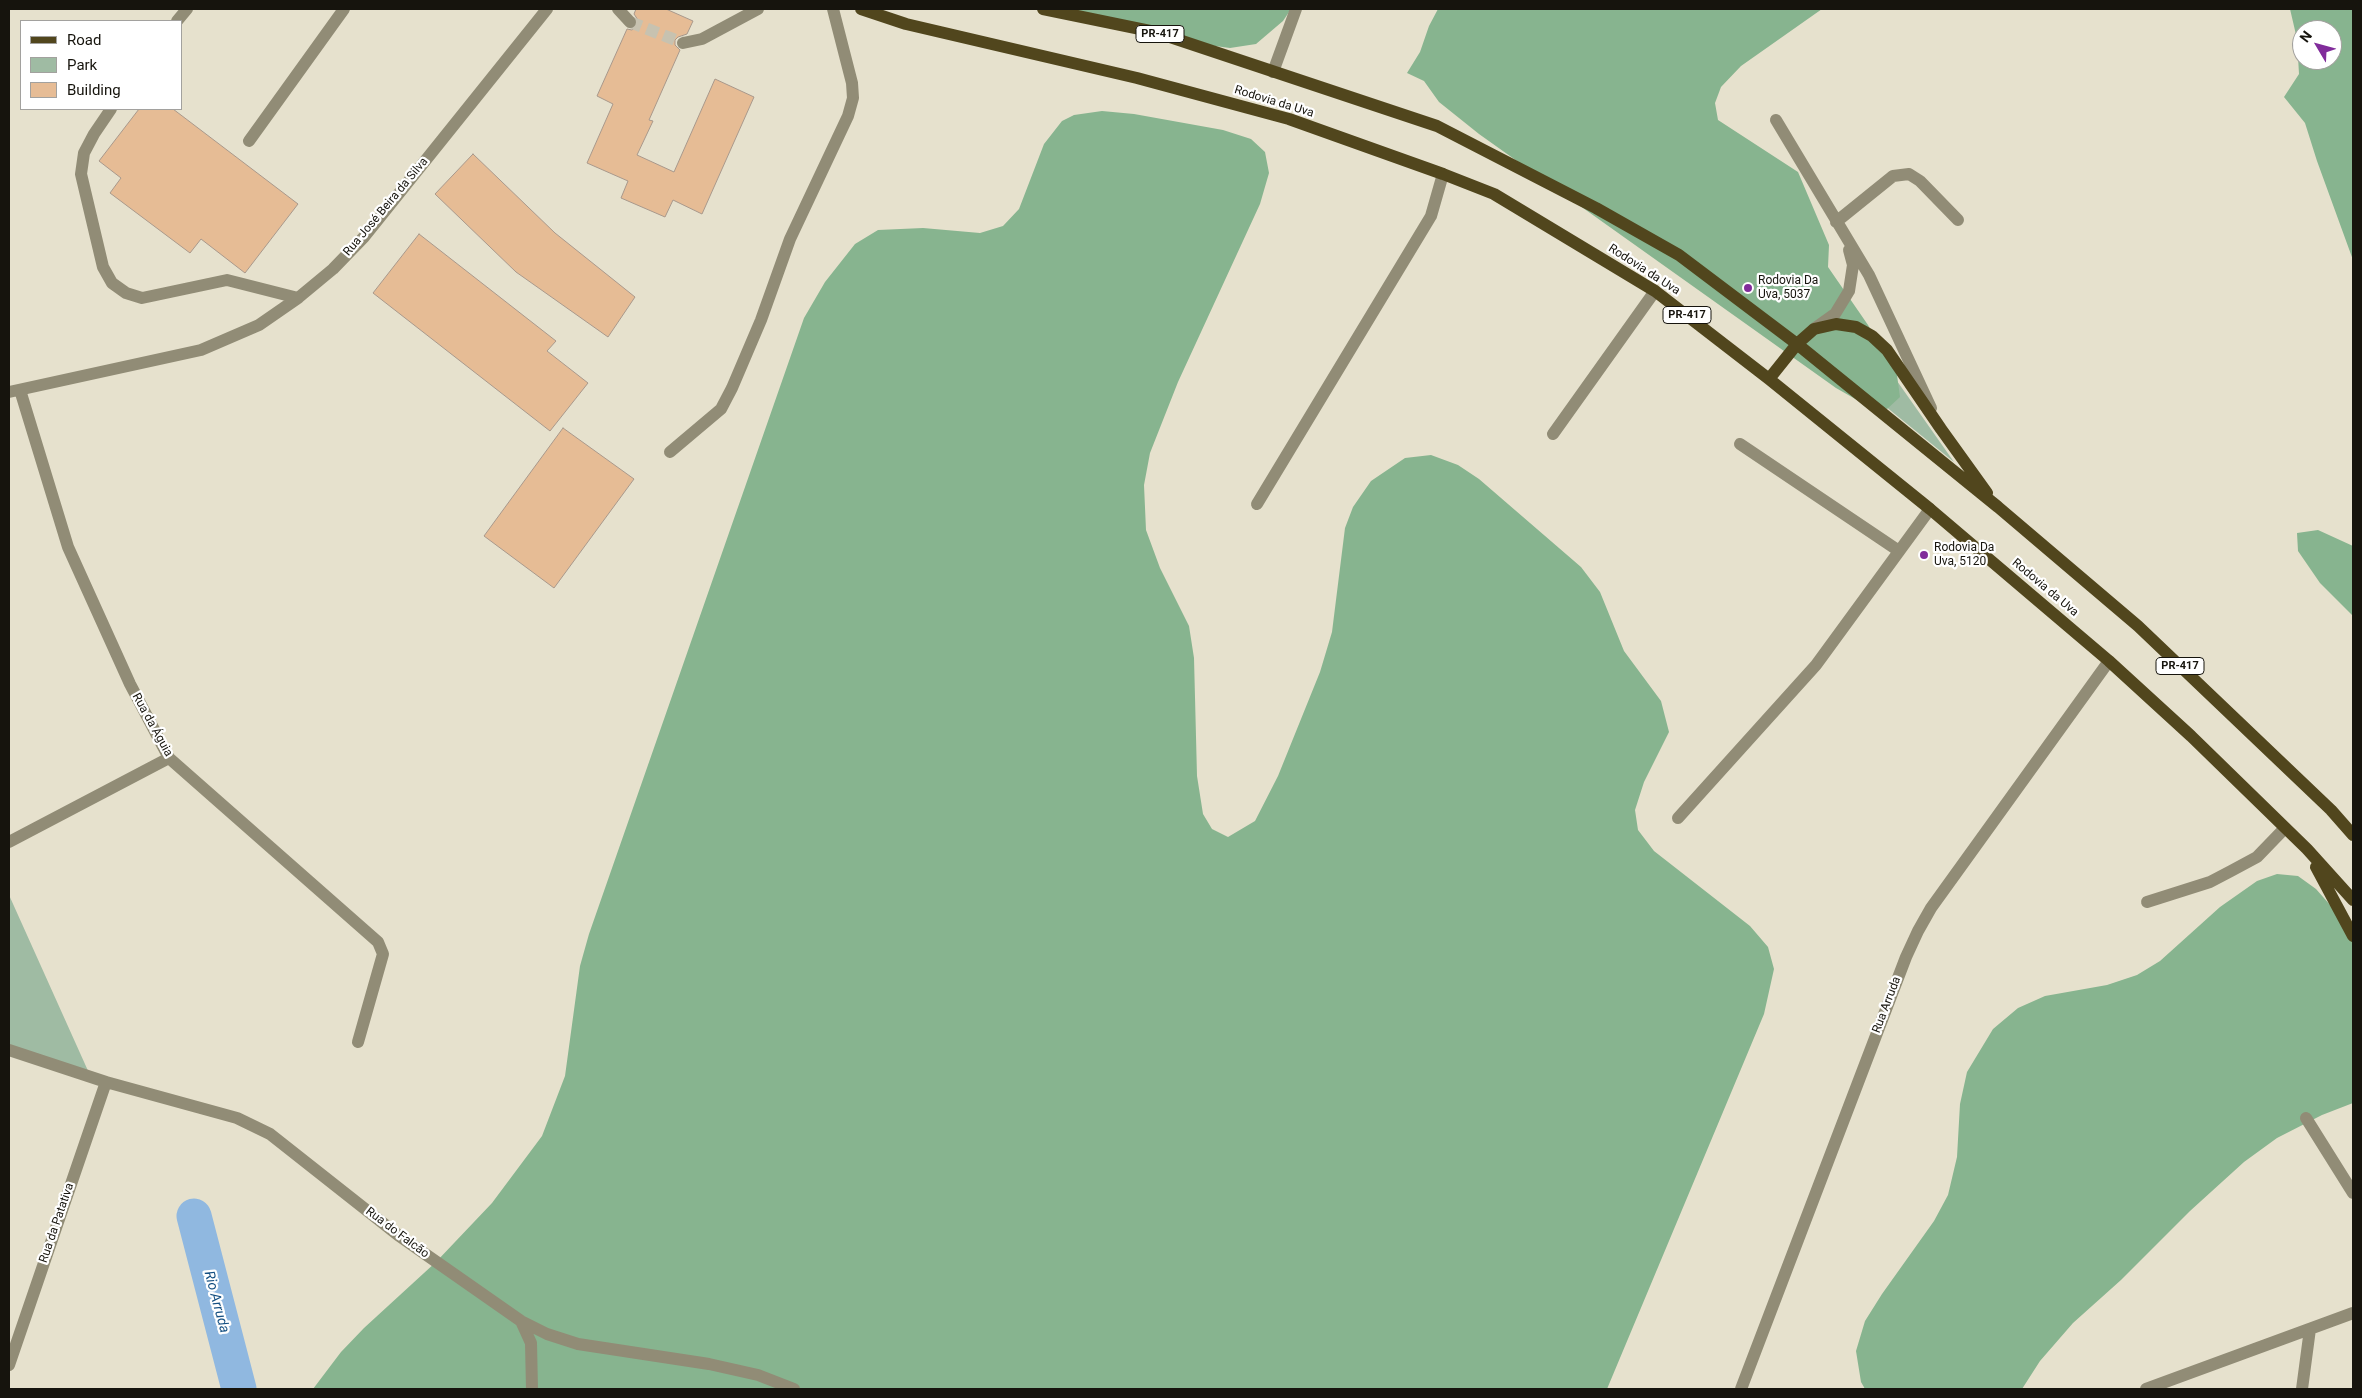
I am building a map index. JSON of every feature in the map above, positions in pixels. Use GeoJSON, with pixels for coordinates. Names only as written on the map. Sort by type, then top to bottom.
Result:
{"type":"FeatureCollection","features":[{"type":"Feature","properties":{"kind":"main road","name":"Rodovia da Uva"},"geometry":{"type":"LineString","coordinates":[[861,9],[906,24],[1137,78],[1289,120],[1494,194],[1655,291],[1769,379],[1930,509],[2109,661],[2307,849],[2353,900]]}},
{"type":"Feature","properties":{"kind":"main road","name":"PR-417"},"geometry":{"type":"LineString","coordinates":[[1043,9],[1155,32],[1437,126],[1588,203],[1679,255],[1797,344],[1998,507],[2138,626],[2331,810],[2353,835]]}},
{"type":"Feature","properties":{"kind":"main road"},"geometry":{"type":"LineString","coordinates":[[1769,379],[1797,344],[1814,329],[1836,324],[1856,327],[1872,336],[1887,350],[1941,429],[1998,507]]}},
{"type":"Feature","properties":{"kind":"main road"},"geometry":{"type":"LineString","coordinates":[[2307,849],[2353,936]]}},
{"type":"Feature","properties":{"kind":"street"},"geometry":{"type":"LineString","coordinates":[[178,20],[187,9]]}},
{"type":"Feature","properties":{"kind":"street"},"geometry":{"type":"LineString","coordinates":[[249,141],[344,9]]}},
{"type":"Feature","properties":{"kind":"street","name":"Rua José Beira da Silva"},"geometry":{"type":"LineString","coordinates":[[14,391],[201,350],[259,325],[298,298],[333,269],[364,237],[547,9]]}},
{"type":"Feature","properties":{"kind":"street"},"geometry":{"type":"LineString","coordinates":[[618,9],[630,22]]}},
{"type":"Feature","properties":{"kind":"street"},"geometry":{"type":"LineString","coordinates":[[683,43],[702,39],[758,9]]}},
{"type":"Feature","properties":{"kind":"street"},"geometry":{"type":"LineString","coordinates":[[670,452],[721,409],[761,320],[790,239],[848,116],[853,98],[852,83],[833,9]]}},
{"type":"Feature","properties":{"kind":"street"},"geometry":{"type":"LineString","coordinates":[[1273,72],[1296,9]]}},
{"type":"Feature","properties":{"kind":"street"},"geometry":{"type":"LineString","coordinates":[[110,110],[94,134],[84,154],[81,174],[103,268],[112,283],[126,293],[142,298],[227,280],[298,298]]}},
{"type":"Feature","properties":{"kind":"street"},"geometry":{"type":"LineString","coordinates":[[1776,120],[1869,274],[1941,429]]}},
{"type":"Feature","properties":{"kind":"street"},"geometry":{"type":"LineString","coordinates":[[1257,504],[1431,216],[1443,174]]}},
{"type":"Feature","properties":{"kind":"street"},"geometry":{"type":"LineString","coordinates":[[1836,222],[1893,176],[1909,174],[1920,181],[1958,220]]}},
{"type":"Feature","properties":{"kind":"street"},"geometry":{"type":"LineString","coordinates":[[1814,329],[1835,314],[1849,291],[1853,266],[1847,240]]}},
{"type":"Feature","properties":{"kind":"street"},"geometry":{"type":"LineString","coordinates":[[1553,434],[1655,291]]}},
{"type":"Feature","properties":{"kind":"street","name":"Rua da Águia"},"geometry":{"type":"LineString","coordinates":[[14,391],[68,547],[118,660],[169,758],[378,942],[383,954],[358,1042]]}},
{"type":"Feature","properties":{"kind":"street"},"geometry":{"type":"LineString","coordinates":[[1740,444],[1899,551]]}},
{"type":"Feature","properties":{"kind":"street"},"geometry":{"type":"LineString","coordinates":[[1678,818],[1816,665],[1930,509]]}},
{"type":"Feature","properties":{"kind":"street","name":"Rua Arruda"},"geometry":{"type":"LineString","coordinates":[[1741,1389],[1906,957],[1918,931],[1931,908],[2109,661]]}},
{"type":"Feature","properties":{"kind":"street"},"geometry":{"type":"LineString","coordinates":[[9,842],[169,758]]}},
{"type":"Feature","properties":{"kind":"street"},"geometry":{"type":"LineString","coordinates":[[2147,902],[2210,882],[2231,872],[2257,857],[2285,828]]}},
{"type":"Feature","properties":{"kind":"street","name":"Rua do Falcão"},"geometry":{"type":"LineString","coordinates":[[9,1050],[106,1082],[237,1118],[270,1134],[398,1235],[522,1321],[547,1334],[578,1344],[709,1364],[758,1374],[794,1389]]}},
{"type":"Feature","properties":{"kind":"street","name":"Rua da Patativa"},"geometry":{"type":"LineString","coordinates":[[9,1365],[106,1082]]}},
{"type":"Feature","properties":{"kind":"street"},"geometry":{"type":"LineString","coordinates":[[2306,1118],[2353,1193]]}},
{"type":"Feature","properties":{"kind":"street"},"geometry":{"type":"LineString","coordinates":[[2146,1389],[2353,1313]]}},
{"type":"Feature","properties":{"kind":"street"},"geometry":{"type":"LineString","coordinates":[[522,1321],[531,1343],[532,1389]]}},
{"type":"Feature","properties":{"kind":"street"},"geometry":{"type":"LineString","coordinates":[[2302,1389],[2310,1329]]}},
{"type":"Feature","properties":{"kind":"green space"},"geometry":{"type":"Polygon","coordinates":[[[1071,9],[1291,9],[1283,21],[1256,44],[1230,48],[1200,44],[1071,9]]]}},
{"type":"Feature","properties":{"kind":"green space"},"geometry":{"type":"Polygon","coordinates":[[[1438,9],[1822,9],[1741,66],[1721,87],[1715,103],[1718,120],[1798,172],[1829,245],[1828,267],[1868,325],[1897,375],[1900,397],[1887,409],[1864,404],[1836,388],[1479,134],[1439,102],[1424,81],[1407,73],[1420,52],[1429,26],[1438,9]]]}},
{"type":"Feature","properties":{"kind":"green space"},"geometry":{"type":"Polygon","coordinates":[[[2290,9],[2353,9],[2353,260],[2305,123],[2284,97],[2299,74],[2299,70],[2342,70],[2342,20],[2293,20],[2290,9]]]}},
{"type":"Feature","properties":{"kind":"green space"},"geometry":{"type":"Polygon","coordinates":[[[1102,111],[1134,114],[1223,130],[1251,139],[1265,152],[1269,173],[1260,204],[1178,382],[1150,453],[1144,485],[1146,530],[1160,568],[1189,626],[1194,658],[1197,776],[1203,814],[1212,829],[1228,837],[1255,821],[1278,776],[1320,672],[1332,632],[1345,528],[1353,507],[1371,481],[1405,458],[1431,455],[1458,465],[1479,479],[1581,567],[1600,592],[1624,651],[1661,701],[1669,732],[1644,782],[1635,810],[1638,830],[1654,851],[1750,926],[1768,947],[1774,969],[1764,1014],[1607,1389],[313,1389],[341,1352],[364,1328],[436,1262],[492,1203],[542,1136],[565,1076],[580,966],[589,934],[804,318],[825,282],[855,244],[878,230],[923,228],[980,233],[1003,226],[1019,209],[1044,144],[1062,121],[1074,115],[1102,111]]]}},
{"type":"Feature","properties":{"kind":"green space"},"geometry":{"type":"Polygon","coordinates":[[[1816,350],[1878,354],[1954,462],[1816,350]]]}},
{"type":"Feature","properties":{"kind":"green space"},"geometry":{"type":"Polygon","coordinates":[[[2318,530],[2353,546],[2353,616],[2320,583],[2298,551],[2297,533],[2318,530]]]}},
{"type":"Feature","properties":{"kind":"green space"},"geometry":{"type":"Polygon","coordinates":[[[2277,874],[2298,876],[2316,889],[2353,931],[2353,1103],[2322,1115],[2277,1138],[2244,1162],[2190,1211],[2121,1280],[2073,1323],[2040,1361],[2022,1389],[1865,1389],[1861,1382],[1856,1351],[1865,1321],[1934,1221],[1948,1195],[1957,1157],[1960,1104],[1967,1072],[1993,1029],[2018,1008],[2045,996],[2107,985],[2137,975],[2160,961],[2220,907],[2257,881],[2277,874]]]}},
{"type":"Feature","properties":{"kind":"green space"},"geometry":{"type":"Polygon","coordinates":[[[9,895],[89,1073],[9,1046],[9,895]]]}},
{"type":"Feature","properties":{"kind":"building"},"geometry":{"type":"Polygon","coordinates":[[[636,9],[666,9],[693,21],[687,34],[675,40],[675,45],[680,50],[649,120],[653,121],[637,155],[674,172],[715,79],[754,97],[702,214],[673,200],[665,217],[621,198],[628,181],[587,163],[613,104],[597,96],[627,29],[632,30],[638,25],[638,20],[634,14],[636,9]]]}},
{"type":"Feature","properties":{"kind":"building"},"geometry":{"type":"Polygon","coordinates":[[[138,110],[174,110],[298,204],[245,273],[201,239],[190,253],[110,193],[121,178],[99,161],[138,110]]]}},
{"type":"Feature","properties":{"kind":"building"},"geometry":{"type":"Polygon","coordinates":[[[473,154],[555,233],[635,297],[608,337],[516,272],[435,194],[473,154]]]}},
{"type":"Feature","properties":{"kind":"building"},"geometry":{"type":"Polygon","coordinates":[[[419,234],[556,341],[547,351],[588,383],[550,431],[373,293],[419,234]]]}},
{"type":"Feature","properties":{"kind":"building"},"geometry":{"type":"Polygon","coordinates":[[[563,428],[634,479],[554,588],[484,536],[563,428]]]}},
{"type":"Feature","properties":{"kind":"waterway","name":"Rio Arruda"},"geometry":{"type":"LineString","coordinates":[[194,1216],[239,1389]]}},
{"type":"Feature","properties":{"kind":"tunnel"},"geometry":{"type":"LineString","coordinates":[[630,22],[683,43]]}},
{"type":"Feature","properties":{"kind":"place","name":"Rodovia Da Uva, 5037"},"geometry":{"type":"Point","coordinates":[1748,288]}},
{"type":"Feature","properties":{"kind":"place","name":"Rodovia Da Uva, 5120"},"geometry":{"type":"Point","coordinates":[1924,555]}}]}
